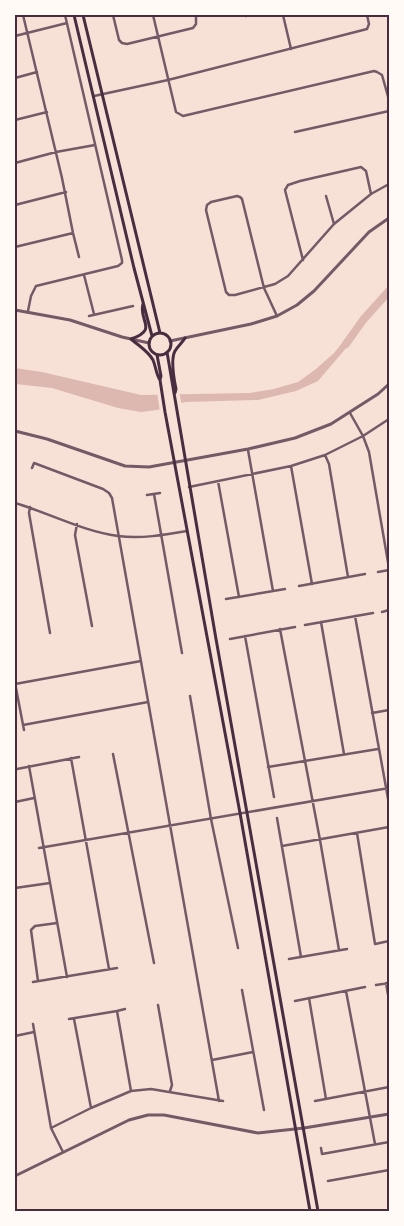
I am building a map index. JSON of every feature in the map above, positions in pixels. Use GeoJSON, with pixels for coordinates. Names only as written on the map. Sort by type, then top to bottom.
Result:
{"type":"FeatureCollection","features":[{"type":"Feature","properties":{"kind":"main road"},"geometry":{"type":"LineString","coordinates":[[74,15],[92,96],[152,336],[149,343],[151,350],[157,355],[162,376],[160,380]]}},
{"type":"Feature","properties":{"kind":"main road"},"geometry":{"type":"LineString","coordinates":[[83,15],[160,333]]}},
{"type":"Feature","properties":{"kind":"main road"},"geometry":{"type":"LineString","coordinates":[[144,303],[142,309],[146,329],[142,335],[132,339],[150,356],[160,380],[240,813],[310,1211]]}},
{"type":"Feature","properties":{"kind":"main road"},"geometry":{"type":"LineString","coordinates":[[152,336],[160,333],[166,335],[170,341],[170,348],[167,352],[157,355]]}},
{"type":"Feature","properties":{"kind":"main road"},"geometry":{"type":"LineString","coordinates":[[174,384],[173,357],[185,338]]}},
{"type":"Feature","properties":{"kind":"main road"},"geometry":{"type":"LineString","coordinates":[[167,352],[176,389],[174,396],[176,410],[318,1211]]}},
{"type":"Feature","properties":{"kind":"street"},"geometry":{"type":"LineString","coordinates":[[23,15],[66,192],[79,257]]}},
{"type":"Feature","properties":{"kind":"street"},"geometry":{"type":"LineString","coordinates":[[28,312],[31,296],[36,286],[118,266],[122,263],[65,15]]}},
{"type":"Feature","properties":{"kind":"street"},"geometry":{"type":"LineString","coordinates":[[113,15],[119,40],[127,44],[193,28],[196,24],[196,15]]}},
{"type":"Feature","properties":{"kind":"street"},"geometry":{"type":"LineString","coordinates":[[153,15],[176,112],[183,116],[374,71],[382,75],[389,100]]}},
{"type":"Feature","properties":{"kind":"street"},"geometry":{"type":"LineString","coordinates":[[241,15],[251,15]]}},
{"type":"Feature","properties":{"kind":"street"},"geometry":{"type":"LineString","coordinates":[[283,15],[291,49]]}},
{"type":"Feature","properties":{"kind":"street"},"geometry":{"type":"LineString","coordinates":[[92,96],[168,80],[367,29],[369,24],[367,15]]}},
{"type":"Feature","properties":{"kind":"street"},"geometry":{"type":"LineString","coordinates":[[15,36],[67,23]]}},
{"type":"Feature","properties":{"kind":"street"},"geometry":{"type":"LineString","coordinates":[[15,78],[37,72]]}},
{"type":"Feature","properties":{"kind":"street"},"geometry":{"type":"LineString","coordinates":[[295,132],[389,111]]}},
{"type":"Feature","properties":{"kind":"street"},"geometry":{"type":"LineString","coordinates":[[15,120],[47,112]]}},
{"type":"Feature","properties":{"kind":"street"},"geometry":{"type":"LineString","coordinates":[[15,163],[56,152],[95,145]]}},
{"type":"Feature","properties":{"kind":"street"},"geometry":{"type":"LineString","coordinates":[[303,260],[285,190],[288,185],[361,166],[366,171],[372,194]]}},
{"type":"Feature","properties":{"kind":"street"},"geometry":{"type":"LineString","coordinates":[[277,316],[264,288],[242,199],[237,196],[210,202],[207,205],[206,210],[226,292],[229,295],[235,295],[264,288],[288,276],[334,224],[372,194],[389,184]]}},
{"type":"Feature","properties":{"kind":"street"},"geometry":{"type":"LineString","coordinates":[[15,205],[66,192]]}},
{"type":"Feature","properties":{"kind":"street"},"geometry":{"type":"LineString","coordinates":[[326,196],[334,224]]}},
{"type":"Feature","properties":{"kind":"street"},"geometry":{"type":"LineString","coordinates":[[170,341],[251,324],[277,316],[297,305],[314,291],[369,232],[389,218]]}},
{"type":"Feature","properties":{"kind":"street"},"geometry":{"type":"LineString","coordinates":[[15,247],[73,233]]}},
{"type":"Feature","properties":{"kind":"street"},"geometry":{"type":"LineString","coordinates":[[84,275],[94,314]]}},
{"type":"Feature","properties":{"kind":"street"},"geometry":{"type":"LineString","coordinates":[[89,316],[133,306]]}},
{"type":"Feature","properties":{"kind":"street"},"geometry":{"type":"LineString","coordinates":[[15,310],[70,320],[149,343]]}},
{"type":"Feature","properties":{"kind":"street"},"geometry":{"type":"LineString","coordinates":[[15,431],[47,439],[125,466],[149,467],[248,449],[295,438],[331,424],[378,394],[389,384]]}},
{"type":"Feature","properties":{"kind":"street"},"geometry":{"type":"LineString","coordinates":[[350,413],[369,452],[389,569],[378,572]]}},
{"type":"Feature","properties":{"kind":"street"},"geometry":{"type":"LineString","coordinates":[[190,487],[292,466],[325,455],[389,420]]}},
{"type":"Feature","properties":{"kind":"street"},"geometry":{"type":"LineString","coordinates":[[248,449],[273,591]]}},
{"type":"Feature","properties":{"kind":"street"},"geometry":{"type":"LineString","coordinates":[[325,455],[329,464],[348,578]]}},
{"type":"Feature","properties":{"kind":"street"},"geometry":{"type":"LineString","coordinates":[[32,468],[34,463],[103,489],[112,498],[219,1101]]}},
{"type":"Feature","properties":{"kind":"street"},"geometry":{"type":"LineString","coordinates":[[292,466],[312,584]]}},
{"type":"Feature","properties":{"kind":"street"},"geometry":{"type":"LineString","coordinates":[[218,481],[239,597]]}},
{"type":"Feature","properties":{"kind":"street"},"geometry":{"type":"LineString","coordinates":[[147,496],[160,493]]}},
{"type":"Feature","properties":{"kind":"street"},"geometry":{"type":"LineString","coordinates":[[154,494],[182,653]]}},
{"type":"Feature","properties":{"kind":"street"},"geometry":{"type":"LineString","coordinates":[[15,503],[97,532],[119,536],[136,537],[187,531]]}},
{"type":"Feature","properties":{"kind":"street"},"geometry":{"type":"LineString","coordinates":[[30,507],[29,513],[50,633]]}},
{"type":"Feature","properties":{"kind":"street"},"geometry":{"type":"LineString","coordinates":[[77,524],[74,535],[92,626]]}},
{"type":"Feature","properties":{"kind":"street"},"geometry":{"type":"LineString","coordinates":[[299,586],[365,574]]}},
{"type":"Feature","properties":{"kind":"street"},"geometry":{"type":"LineString","coordinates":[[226,599],[285,589]]}},
{"type":"Feature","properties":{"kind":"street"},"geometry":{"type":"LineString","coordinates":[[382,612],[389,610]]}},
{"type":"Feature","properties":{"kind":"street"},"geometry":{"type":"LineString","coordinates":[[305,625],[373,613]]}},
{"type":"Feature","properties":{"kind":"street"},"geometry":{"type":"LineString","coordinates":[[355,616],[389,804]]}},
{"type":"Feature","properties":{"kind":"street"},"geometry":{"type":"LineString","coordinates":[[320,622],[344,754]]}},
{"type":"Feature","properties":{"kind":"street"},"geometry":{"type":"LineString","coordinates":[[230,639],[295,627]]}},
{"type":"Feature","properties":{"kind":"street"},"geometry":{"type":"LineString","coordinates":[[280,629],[339,950]]}},
{"type":"Feature","properties":{"kind":"street"},"geometry":{"type":"LineString","coordinates":[[245,636],[274,797]]}},
{"type":"Feature","properties":{"kind":"street"},"geometry":{"type":"LineString","coordinates":[[24,730],[15,684],[141,661]]}},
{"type":"Feature","properties":{"kind":"street"},"geometry":{"type":"LineString","coordinates":[[190,696],[211,818],[238,948]]}},
{"type":"Feature","properties":{"kind":"street"},"geometry":{"type":"LineString","coordinates":[[23,725],[148,702]]}},
{"type":"Feature","properties":{"kind":"street"},"geometry":{"type":"LineString","coordinates":[[372,713],[389,710]]}},
{"type":"Feature","properties":{"kind":"street"},"geometry":{"type":"LineString","coordinates":[[268,767],[379,749]]}},
{"type":"Feature","properties":{"kind":"street"},"geometry":{"type":"LineString","coordinates":[[113,754],[154,963]]}},
{"type":"Feature","properties":{"kind":"street"},"geometry":{"type":"LineString","coordinates":[[17,769],[79,757]]}},
{"type":"Feature","properties":{"kind":"street"},"geometry":{"type":"LineString","coordinates":[[72,758],[109,969]]}},
{"type":"Feature","properties":{"kind":"street"},"geometry":{"type":"LineString","coordinates":[[29,766],[67,977]]}},
{"type":"Feature","properties":{"kind":"street"},"geometry":{"type":"LineString","coordinates":[[38,848],[387,788]]}},
{"type":"Feature","properties":{"kind":"street"},"geometry":{"type":"LineString","coordinates":[[15,802],[34,798]]}},
{"type":"Feature","properties":{"kind":"street"},"geometry":{"type":"LineString","coordinates":[[277,818],[301,957]]}},
{"type":"Feature","properties":{"kind":"street"},"geometry":{"type":"LineString","coordinates":[[282,846],[389,827]]}},
{"type":"Feature","properties":{"kind":"street"},"geometry":{"type":"LineString","coordinates":[[356,833],[375,944],[389,942]]}},
{"type":"Feature","properties":{"kind":"street"},"geometry":{"type":"LineString","coordinates":[[15,888],[50,883]]}},
{"type":"Feature","properties":{"kind":"street"},"geometry":{"type":"LineString","coordinates":[[38,981],[31,930],[35,926],[57,923]]}},
{"type":"Feature","properties":{"kind":"street"},"geometry":{"type":"LineString","coordinates":[[289,959],[347,949]]}},
{"type":"Feature","properties":{"kind":"street"},"geometry":{"type":"LineString","coordinates":[[32,982],[117,968]]}},
{"type":"Feature","properties":{"kind":"street"},"geometry":{"type":"LineString","coordinates":[[376,985],[388,983],[389,1000]]}},
{"type":"Feature","properties":{"kind":"street"},"geometry":{"type":"LineString","coordinates":[[295,1001],[365,987]]}},
{"type":"Feature","properties":{"kind":"street"},"geometry":{"type":"LineString","coordinates":[[242,990],[264,1110]]}},
{"type":"Feature","properties":{"kind":"street"},"geometry":{"type":"LineString","coordinates":[[346,991],[375,1144]]}},
{"type":"Feature","properties":{"kind":"street"},"geometry":{"type":"LineString","coordinates":[[309,998],[326,1099]]}},
{"type":"Feature","properties":{"kind":"street"},"geometry":{"type":"LineString","coordinates":[[158,1005],[172,1084],[170,1091]]}},
{"type":"Feature","properties":{"kind":"street"},"geometry":{"type":"LineString","coordinates":[[69,1019],[125,1008]]}},
{"type":"Feature","properties":{"kind":"street"},"geometry":{"type":"LineString","coordinates":[[117,1011],[131,1091]]}},
{"type":"Feature","properties":{"kind":"street"},"geometry":{"type":"LineString","coordinates":[[74,1019],[91,1108]]}},
{"type":"Feature","properties":{"kind":"street"},"geometry":{"type":"LineString","coordinates":[[33,1024],[51,1128],[63,1152]]}},
{"type":"Feature","properties":{"kind":"street"},"geometry":{"type":"LineString","coordinates":[[15,1036],[34,1032]]}},
{"type":"Feature","properties":{"kind":"street"},"geometry":{"type":"LineString","coordinates":[[212,1060],[253,1052]]}},
{"type":"Feature","properties":{"kind":"street"},"geometry":{"type":"LineString","coordinates":[[315,1101],[389,1087]]}},
{"type":"Feature","properties":{"kind":"street"},"geometry":{"type":"LineString","coordinates":[[51,1128],[131,1091],[151,1088],[223,1101]]}},
{"type":"Feature","properties":{"kind":"street"},"geometry":{"type":"LineString","coordinates":[[15,1176],[129,1120],[148,1115],[164,1115],[258,1133],[304,1128],[389,1114]]}},
{"type":"Feature","properties":{"kind":"street"},"geometry":{"type":"LineString","coordinates":[[320,1148],[322,1154],[389,1142]]}},
{"type":"Feature","properties":{"kind":"street"},"geometry":{"type":"LineString","coordinates":[[330,1175],[330,1181],[389,1170]]}},
{"type":"Feature","properties":{"kind":"shaded area"},"geometry":{"type":"Polygon","coordinates":[[[351,332],[353,340],[318,381],[296,391],[258,400],[185,402],[157,410],[141,412],[118,408],[52,388],[15,384],[15,368],[42,372],[141,395],[250,393],[298,382],[334,353],[351,332]]]}},
{"type":"Feature","properties":{"kind":"pier"},"geometry":{"type":"Polygon","coordinates":[[[157,392],[179,392],[182,406],[160,412],[157,392]]]}},
{"type":"Feature","properties":{"kind":"waterway"},"geometry":{"type":"LineString","coordinates":[[346,344],[363,320],[389,291]]}}]}
